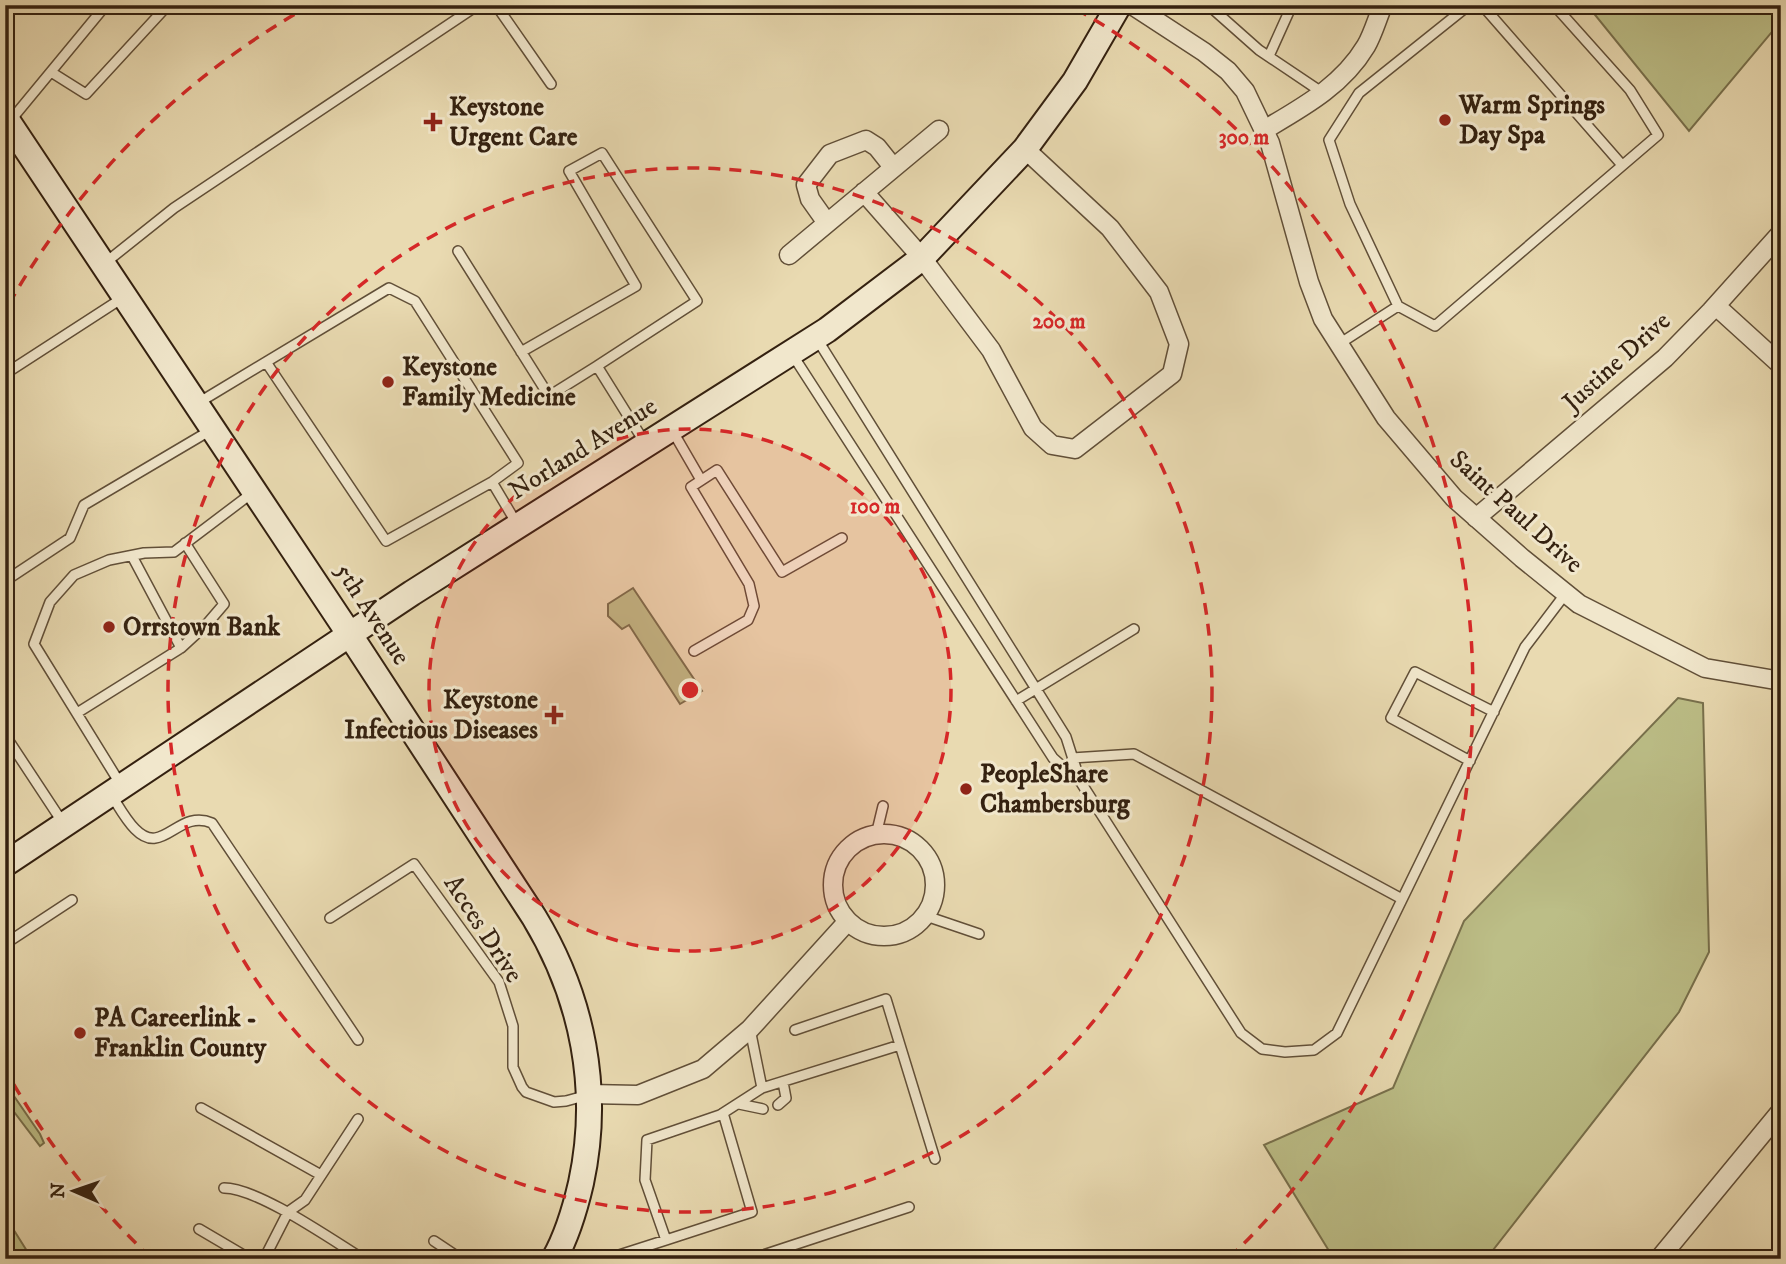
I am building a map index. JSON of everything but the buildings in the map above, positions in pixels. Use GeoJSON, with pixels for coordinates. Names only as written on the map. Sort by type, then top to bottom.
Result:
{"type":"FeatureCollection","features":[{"type":"Feature","properties":{"kind":"main road","name":"Norland Avenue"},"geometry":{"type":"LineString","coordinates":[[5,864],[518,525],[816,337],[922,258],[1025,149],[1075,81],[1119,5]]}},
{"type":"Feature","properties":{"kind":"main road","name":"5th Avenue"},"geometry":{"type":"LineString","coordinates":[[6,121],[126,296],[547,938],[577,1014],[585,1052],[589,1094],[588,1133],[582,1179],[568,1228],[554,1259]]}},
{"type":"Feature","properties":{"kind":"street","name":"Saint Paul Drive"},"geometry":{"type":"LineString","coordinates":[[1132,5],[1204,52],[1228,71],[1245,91],[1270,143],[1308,282],[1323,319],[1386,418],[1454,498],[1579,604],[1705,668],[1781,681]]}},
{"type":"Feature","properties":{"kind":"street"},"geometry":{"type":"LineString","coordinates":[[1264,130],[1323,94],[1345,76],[1367,45],[1382,5]]}},
{"type":"Feature","properties":{"kind":"street"},"geometry":{"type":"LineString","coordinates":[[789,255],[939,130]]}},
{"type":"Feature","properties":{"kind":"street"},"geometry":{"type":"LineString","coordinates":[[827,223],[810,199],[806,185],[830,154],[866,140],[877,147],[893,167]]}},
{"type":"Feature","properties":{"kind":"street"},"geometry":{"type":"LineString","coordinates":[[864,192],[922,258],[991,350],[1033,428],[1052,445],[1075,449],[1172,374],[1179,344],[1159,292],[1110,228],[1025,149]]}},
{"type":"Feature","properties":{"kind":"street","name":"Justine Drive"},"geometry":{"type":"LineString","coordinates":[[1476,518],[1665,358],[1781,233]]}},
{"type":"Feature","properties":{"kind":"street"},"geometry":{"type":"LineString","coordinates":[[1716,306],[1781,365]]}},
{"type":"Feature","properties":{"kind":"street"},"geometry":{"type":"LineString","coordinates":[[876,835],[892,835],[908,840],[921,850],[930,863],[935,879],[934,896],[926,916],[905,932],[890,936],[874,935],[860,930],[848,921],[839,908],[834,893],[834,877],[839,862],[855,845],[876,835]]}},
{"type":"Feature","properties":{"kind":"street"},"geometry":{"type":"LineString","coordinates":[[589,1094],[638,1095],[703,1069],[750,1029],[848,921]]}},
{"type":"Feature","properties":{"kind":"street"},"geometry":{"type":"LineString","coordinates":[[1659,1259],[1781,1111]]}},
{"type":"Feature","properties":{"kind":"lane"},"geometry":{"type":"LineString","coordinates":[[6,121],[106,5]]}},
{"type":"Feature","properties":{"kind":"lane"},"geometry":{"type":"LineString","coordinates":[[51,72],[86,94],[168,5]]}},
{"type":"Feature","properties":{"kind":"lane"},"geometry":{"type":"LineString","coordinates":[[104,264],[174,208],[478,5]]}},
{"type":"Feature","properties":{"kind":"lane"},"geometry":{"type":"LineString","coordinates":[[496,5],[551,84]]}},
{"type":"Feature","properties":{"kind":"lane"},"geometry":{"type":"LineString","coordinates":[[1214,5],[1215,11],[1269,57],[1323,94]]}},
{"type":"Feature","properties":{"kind":"lane"},"geometry":{"type":"LineString","coordinates":[[1269,57],[1292,5]]}},
{"type":"Feature","properties":{"kind":"lane"},"geometry":{"type":"LineString","coordinates":[[1469,5],[1359,93],[1329,140],[1350,204],[1398,306],[1435,326],[1658,135],[1630,90],[1554,5]]}},
{"type":"Feature","properties":{"kind":"lane"},"geometry":{"type":"LineString","coordinates":[[1482,5],[1622,165]]}},
{"type":"Feature","properties":{"kind":"lane"},"geometry":{"type":"LineString","coordinates":[[458,251],[521,352],[549,396],[697,302],[602,153],[569,171],[636,286],[521,352]]}},
{"type":"Feature","properties":{"kind":"lane"},"geometry":{"type":"LineString","coordinates":[[197,404],[266,362],[389,288],[415,301],[518,463],[492,482],[386,541],[266,362]]}},
{"type":"Feature","properties":{"kind":"lane"},"geometry":{"type":"LineString","coordinates":[[5,374],[126,296]]}},
{"type":"Feature","properties":{"kind":"lane"},"geometry":{"type":"LineString","coordinates":[[1339,344],[1398,306]]}},
{"type":"Feature","properties":{"kind":"lane"},"geometry":{"type":"LineString","coordinates":[[816,337],[1066,737],[1080,781],[1241,1033],[1262,1049],[1284,1052],[1314,1050],[1337,1033],[1525,647],[1566,593]]}},
{"type":"Feature","properties":{"kind":"lane"},"geometry":{"type":"LineString","coordinates":[[791,352],[1053,758],[1080,781]]}},
{"type":"Feature","properties":{"kind":"lane"},"geometry":{"type":"LineString","coordinates":[[597,366],[646,444]]}},
{"type":"Feature","properties":{"kind":"lane"},"geometry":{"type":"LineString","coordinates":[[671,428],[701,480]]}},
{"type":"Feature","properties":{"kind":"lane"},"geometry":{"type":"LineString","coordinates":[[5,580],[70,538],[84,505],[214,429]]}},
{"type":"Feature","properties":{"kind":"lane"},"geometry":{"type":"LineString","coordinates":[[694,651],[748,621],[754,606],[749,584],[691,486],[717,470],[782,572],[842,538]]}},
{"type":"Feature","properties":{"kind":"lane"},"geometry":{"type":"LineString","coordinates":[[492,482],[518,525]]}},
{"type":"Feature","properties":{"kind":"lane"},"geometry":{"type":"LineString","coordinates":[[255,491],[174,552],[109,560],[74,575],[50,602],[34,645],[76,713],[135,829],[151,838],[162,838],[186,821],[201,820],[212,823],[358,1040]]}},
{"type":"Feature","properties":{"kind":"lane"},"geometry":{"type":"LineString","coordinates":[[76,713],[181,648],[224,604],[185,543]]}},
{"type":"Feature","properties":{"kind":"lane"},"geometry":{"type":"LineString","coordinates":[[132,556],[181,648]]}},
{"type":"Feature","properties":{"kind":"lane"},"geometry":{"type":"LineString","coordinates":[[1016,701],[1134,629]]}},
{"type":"Feature","properties":{"kind":"lane"},"geometry":{"type":"LineString","coordinates":[[1470,761],[1391,718],[1415,672],[1494,712]]}},
{"type":"Feature","properties":{"kind":"lane"},"geometry":{"type":"LineString","coordinates":[[5,735],[64,825]]}},
{"type":"Feature","properties":{"kind":"lane"},"geometry":{"type":"LineString","coordinates":[[1072,758],[1134,754],[1402,899]]}},
{"type":"Feature","properties":{"kind":"lane"},"geometry":{"type":"LineString","coordinates":[[876,835],[883,806]]}},
{"type":"Feature","properties":{"kind":"lane","name":"Acces Drive"},"geometry":{"type":"LineString","coordinates":[[330,918],[414,864],[499,982],[513,1026],[513,1067],[526,1093],[554,1102],[589,1094]]}},
{"type":"Feature","properties":{"kind":"lane"},"geometry":{"type":"LineString","coordinates":[[5,944],[72,901]]}},
{"type":"Feature","properties":{"kind":"lane"},"geometry":{"type":"LineString","coordinates":[[926,916],[979,934]]}},
{"type":"Feature","properties":{"kind":"lane"},"geometry":{"type":"LineString","coordinates":[[795,1030],[886,999],[934,1159]]}},
{"type":"Feature","properties":{"kind":"lane"},"geometry":{"type":"LineString","coordinates":[[750,1029],[762,1088]]}},
{"type":"Feature","properties":{"kind":"lane"},"geometry":{"type":"LineString","coordinates":[[666,1240],[645,1180],[648,1140],[723,1113],[762,1088],[901,1045]]}},
{"type":"Feature","properties":{"kind":"lane"},"geometry":{"type":"LineString","coordinates":[[778,1105],[786,1098],[783,1082]]}},
{"type":"Feature","properties":{"kind":"lane"},"geometry":{"type":"LineString","coordinates":[[740,1104],[763,1109]]}},
{"type":"Feature","properties":{"kind":"lane"},"geometry":{"type":"LineString","coordinates":[[201,1108],[321,1175]]}},
{"type":"Feature","properties":{"kind":"lane"},"geometry":{"type":"LineString","coordinates":[[617,1256],[752,1212],[723,1113]]}},
{"type":"Feature","properties":{"kind":"lane"},"geometry":{"type":"LineString","coordinates":[[264,1259],[288,1213],[305,1200],[358,1119]]}},
{"type":"Feature","properties":{"kind":"lane"},"geometry":{"type":"LineString","coordinates":[[224,1188],[240,1190],[288,1213],[363,1259]]}},
{"type":"Feature","properties":{"kind":"lane"},"geometry":{"type":"LineString","coordinates":[[751,1259],[909,1207]]}},
{"type":"Feature","properties":{"kind":"lane"},"geometry":{"type":"LineString","coordinates":[[199,1229],[250,1259]]}},
{"type":"Feature","properties":{"kind":"lane"},"geometry":{"type":"LineString","coordinates":[[434,1241],[461,1259]]}},
{"type":"Feature","properties":{"kind":"green space"},"geometry":{"type":"Polygon","coordinates":[[[1587,5],[1781,5],[1781,21],[1689,131],[1587,5]]]}},
{"type":"Feature","properties":{"kind":"green space"},"geometry":{"type":"Polygon","coordinates":[[[633,588],[702,691],[680,704],[629,625],[622,629],[608,616],[608,604],[633,588]]]}},
{"type":"Feature","properties":{"kind":"green space"},"geometry":{"type":"Polygon","coordinates":[[[1678,698],[1703,703],[1709,952],[1679,1012],[1486,1259],[1334,1259],[1264,1145],[1393,1088],[1464,921],[1678,698]]]}},
{"type":"Feature","properties":{"kind":"green space"},"geometry":{"type":"Polygon","coordinates":[[[5,1083],[40,1134],[44,1143],[40,1146],[5,1100],[5,1083]]]}},
{"type":"Feature","properties":{"kind":"green space"},"geometry":{"type":"Polygon","coordinates":[[[5,1216],[32,1259],[5,1259],[5,1216]]]}},
{"type":"Feature","properties":{"kind":"place","name":"Warm Springs Day Spa"},"geometry":{"type":"Point","coordinates":[1445,120]}},
{"type":"Feature","properties":{"kind":"place","name":"Keystone Urgent Care"},"geometry":{"type":"Point","coordinates":[433,122]}},
{"type":"Feature","properties":{"kind":"place","name":"Keystone Family Medicine"},"geometry":{"type":"Point","coordinates":[388,382]}},
{"type":"Feature","properties":{"kind":"place","name":"Orrstown Bank"},"geometry":{"type":"Point","coordinates":[109,627]}},
{"type":"Feature","properties":{"kind":"place","name":"Keystone Infectious Diseases"},"geometry":{"type":"Point","coordinates":[554,715]}},
{"type":"Feature","properties":{"kind":"place","name":"PeopleShare Chambersburg"},"geometry":{"type":"Point","coordinates":[966,789]}},
{"type":"Feature","properties":{"kind":"place","name":"PA Careerlink - Franklin County"},"geometry":{"type":"Point","coordinates":[80,1033]}}]}
